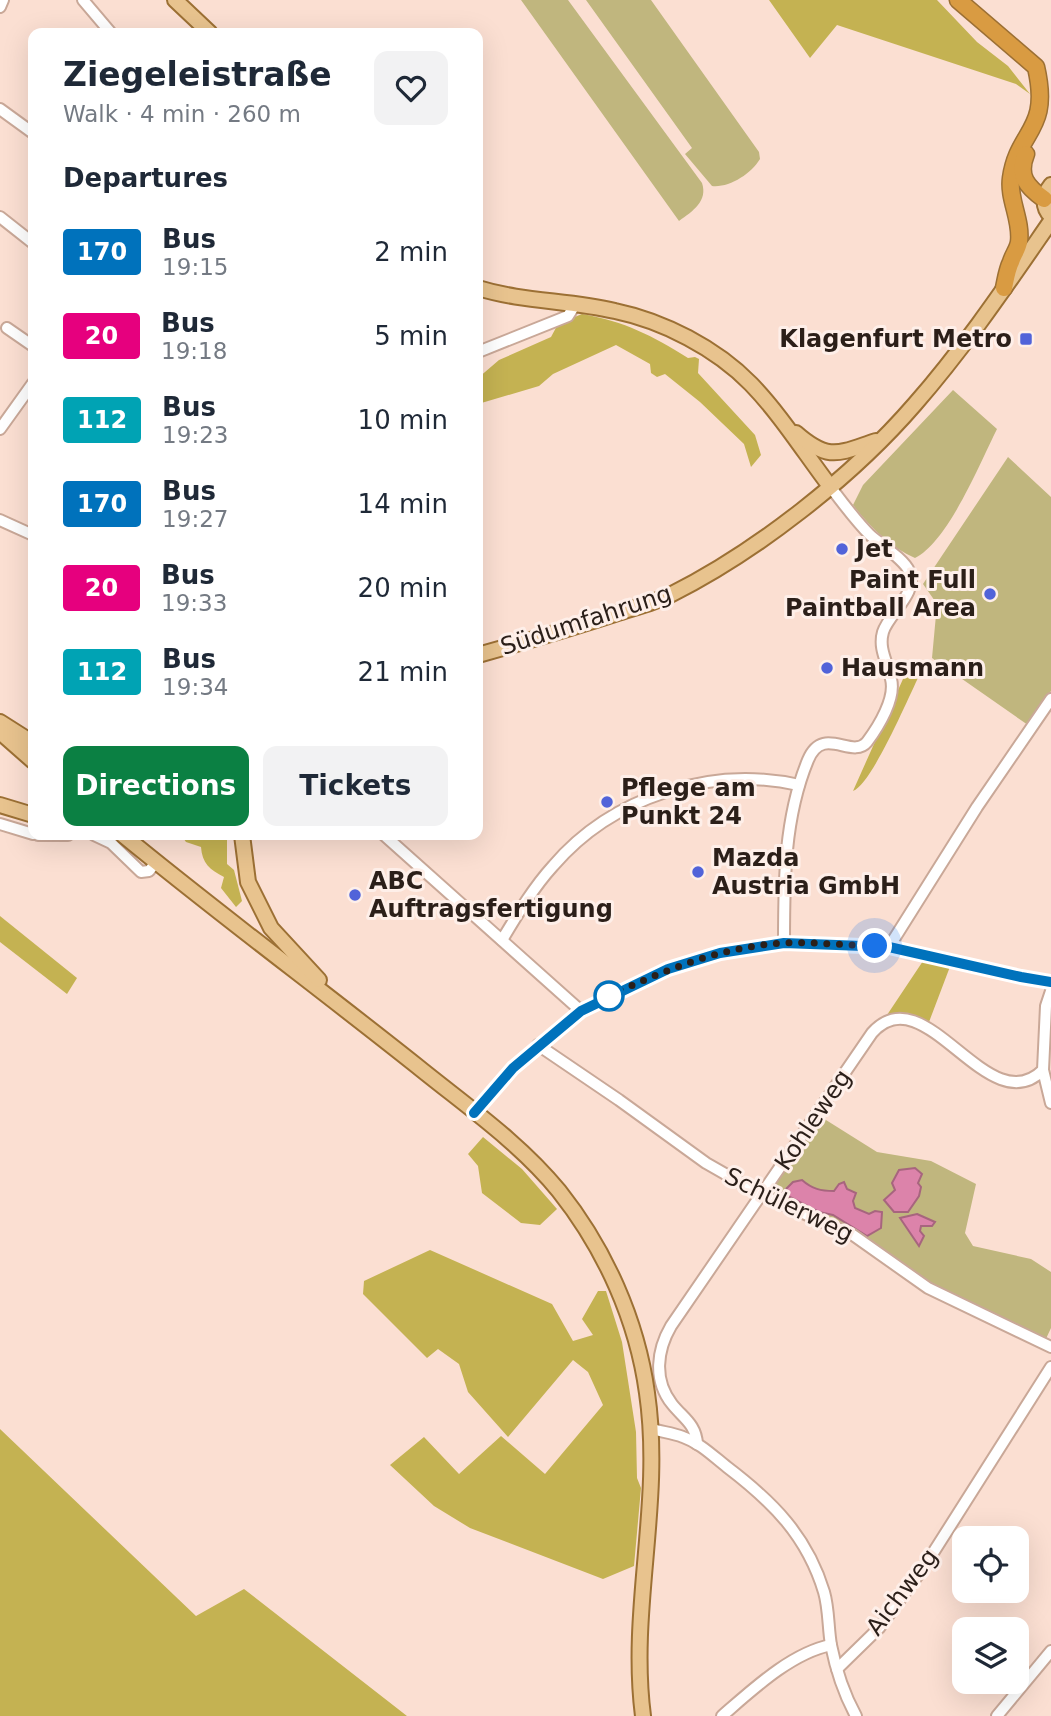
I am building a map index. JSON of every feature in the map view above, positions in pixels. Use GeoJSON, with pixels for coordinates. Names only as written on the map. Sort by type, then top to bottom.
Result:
{"type":"FeatureCollection","features":[{"type":"Feature","properties":{"kind":"highway"},"geometry":{"type":"LineString","coordinates":[[958,0],[1036,67],[1049,97],[1045,120],[1015,163],[1010,178],[1019,241],[1004,288]]}},
{"type":"Feature","properties":{"kind":"highway"},"geometry":{"type":"LineString","coordinates":[[1033,139],[1023,162],[1022,172],[1030,189],[1048,192]]}},
{"type":"Feature","properties":{"kind":"main road"},"geometry":{"type":"LineString","coordinates":[[175,0],[205,28]]}},
{"type":"Feature","properties":{"kind":"main road"},"geometry":{"type":"LineString","coordinates":[[1048,192],[1045,206],[1051,219]]}},
{"type":"Feature","properties":{"kind":"main road","name":"Südumfahrung"},"geometry":{"type":"LineString","coordinates":[[483,654],[560,632],[668,596],[742,554],[829,485],[881,439],[934,381],[1004,288],[1051,219]]}},
{"type":"Feature","properties":{"kind":"main road"},"geometry":{"type":"LineString","coordinates":[[483,289],[530,300],[615,311],[654,323],[692,341],[734,369],[751,384],[829,485]]}},
{"type":"Feature","properties":{"kind":"main road"},"geometry":{"type":"LineString","coordinates":[[778,416],[807,442],[825,452],[843,451],[881,439]]}},
{"type":"Feature","properties":{"kind":"main road"},"geometry":{"type":"LineString","coordinates":[[0,723],[28,750]]}},
{"type":"Feature","properties":{"kind":"main road"},"geometry":{"type":"LineString","coordinates":[[0,732],[28,751]]}},
{"type":"Feature","properties":{"kind":"main road"},"geometry":{"type":"LineString","coordinates":[[0,742],[28,752]]}},
{"type":"Feature","properties":{"kind":"main road"},"geometry":{"type":"LineString","coordinates":[[0,805],[28,813]]}},
{"type":"Feature","properties":{"kind":"main road"},"geometry":{"type":"LineString","coordinates":[[129,840],[519,1149],[559,1192],[593,1240],[623,1300],[638,1345],[652,1429],[652,1506],[640,1647],[643,1716]]}},
{"type":"Feature","properties":{"kind":"main road"},"geometry":{"type":"LineString","coordinates":[[243,840],[248,882],[271,928],[349,1012]]}},
{"type":"Feature","properties":{"kind":"street"},"geometry":{"type":"LineString","coordinates":[[0,7],[4,0]]}},
{"type":"Feature","properties":{"kind":"street"},"geometry":{"type":"LineString","coordinates":[[83,0],[107,28]]}},
{"type":"Feature","properties":{"kind":"street"},"geometry":{"type":"LineString","coordinates":[[0,109],[28,129]]}},
{"type":"Feature","properties":{"kind":"street"},"geometry":{"type":"LineString","coordinates":[[0,217],[28,239]]}},
{"type":"Feature","properties":{"kind":"street"},"geometry":{"type":"LineString","coordinates":[[483,350],[568,316],[575,305]]}},
{"type":"Feature","properties":{"kind":"street"},"geometry":{"type":"LineString","coordinates":[[7,328],[28,343]]}},
{"type":"Feature","properties":{"kind":"street"},"geometry":{"type":"LineString","coordinates":[[0,429],[28,390]]}},
{"type":"Feature","properties":{"kind":"street"},"geometry":{"type":"LineString","coordinates":[[784,943],[785,861],[799,785],[810,756],[817,747],[828,742],[857,748],[865,745],[878,724],[892,693],[892,680],[882,648],[883,633],[908,592],[911,581],[910,572],[905,565],[868,533],[829,485]]}},
{"type":"Feature","properties":{"kind":"street"},"geometry":{"type":"LineString","coordinates":[[0,520],[28,533]]}},
{"type":"Feature","properties":{"kind":"street"},"geometry":{"type":"LineString","coordinates":[[889,947],[977,807],[1051,699]]}},
{"type":"Feature","properties":{"kind":"street"},"geometry":{"type":"LineString","coordinates":[[502,940],[534,889],[565,853],[598,826],[639,802],[680,787],[720,780],[762,779],[799,785]]}},
{"type":"Feature","properties":{"kind":"street"},"geometry":{"type":"LineString","coordinates":[[0,824],[28,832]]}},
{"type":"Feature","properties":{"kind":"street"},"geometry":{"type":"LineString","coordinates":[[105,840],[141,872],[149,871],[156,862]]}},
{"type":"Feature","properties":{"kind":"street"},"geometry":{"type":"LineString","coordinates":[[390,840],[581,1011]]}},
{"type":"Feature","properties":{"kind":"street"},"geometry":{"type":"LineString","coordinates":[[474,1113],[513,1068],[581,1011],[641,981],[699,958],[784,943],[889,947],[1051,982]]}},
{"type":"Feature","properties":{"kind":"street"},"geometry":{"type":"LineString","coordinates":[[1051,991],[1046,1006],[1043,1070],[1051,1103]]}},
{"type":"Feature","properties":{"kind":"street","name":"Kohleweg"},"geometry":{"type":"LineString","coordinates":[[697,1444],[692,1424],[673,1406],[662,1387],[659,1366],[661,1345],[671,1326],[872,1033],[884,1022],[902,1019],[920,1024],[942,1037],[982,1070],[1008,1081],[1029,1081],[1043,1070]]}},
{"type":"Feature","properties":{"kind":"street","name":"Schülerweg"},"geometry":{"type":"LineString","coordinates":[[538,1045],[706,1163],[762,1195],[853,1235],[928,1288],[1051,1347]]}},
{"type":"Feature","properties":{"kind":"street","name":"Aichweg"},"geometry":{"type":"LineString","coordinates":[[836,1669],[879,1628],[926,1564],[1051,1367]]}},
{"type":"Feature","properties":{"kind":"street"},"geometry":{"type":"LineString","coordinates":[[652,1429],[684,1437],[697,1444],[758,1490],[791,1524],[819,1576],[825,1596],[836,1669],[856,1716]]}},
{"type":"Feature","properties":{"kind":"street"},"geometry":{"type":"LineString","coordinates":[[722,1716],[765,1679],[818,1647],[831,1644]]}},
{"type":"Feature","properties":{"kind":"street"},"geometry":{"type":"LineString","coordinates":[[997,1716],[1051,1651]]}},
{"type":"Feature","properties":{"kind":"shaded area"},"geometry":{"type":"Polygon","coordinates":[[[521,0],[568,0],[702,183],[703,195],[698,205],[679,221],[521,0]]]}},
{"type":"Feature","properties":{"kind":"shaded area"},"geometry":{"type":"Polygon","coordinates":[[[586,0],[651,0],[759,152],[760,159],[751,170],[725,185],[712,186],[685,154],[692,148],[586,0]]]}},
{"type":"Feature","properties":{"kind":"shaded area"},"geometry":{"type":"Polygon","coordinates":[[[769,0],[937,0],[977,42],[1008,66],[1030,94],[1016,84],[837,25],[810,58],[769,0]]]}},
{"type":"Feature","properties":{"kind":"shaded area"},"geometry":{"type":"Polygon","coordinates":[[[582,314],[598,317],[650,336],[688,358],[699,359],[698,373],[755,435],[761,455],[751,467],[744,444],[700,402],[665,374],[657,377],[651,373],[650,364],[616,345],[553,374],[539,386],[483,403],[483,374],[499,360],[551,337],[558,324],[582,314]]]}},
{"type":"Feature","properties":{"kind":"shaded area"},"geometry":{"type":"Polygon","coordinates":[[[953,390],[997,429],[951,519],[927,549],[915,558],[881,536],[853,505],[863,485],[953,390]]]}},
{"type":"Feature","properties":{"kind":"shaded area","name":"Paint Full Paintball Area"},"geometry":{"type":"Polygon","coordinates":[[[1008,457],[1051,497],[1051,691],[1028,725],[932,658],[937,604],[923,584],[1008,457]]]}},
{"type":"Feature","properties":{"kind":"shaded area"},"geometry":{"type":"Polygon","coordinates":[[[907,670],[919,676],[870,773],[853,791],[907,670]]]}},
{"type":"Feature","properties":{"kind":"shaded area"},"geometry":{"type":"Polygon","coordinates":[[[185,840],[227,840],[227,864],[234,870],[242,901],[236,907],[221,888],[224,877],[208,865],[201,847],[185,840]]]}},
{"type":"Feature","properties":{"kind":"shaded area"},"geometry":{"type":"Polygon","coordinates":[[[0,916],[77,978],[67,994],[0,942],[0,916]]]}},
{"type":"Feature","properties":{"kind":"shaded area"},"geometry":{"type":"Polygon","coordinates":[[[925,958],[951,964],[929,1022],[909,1014],[887,1015],[925,958]]]}},
{"type":"Feature","properties":{"kind":"shaded area"},"geometry":{"type":"Polygon","coordinates":[[[818,1115],[877,1152],[931,1161],[976,1184],[965,1233],[973,1246],[1031,1259],[1051,1272],[1051,1328],[1044,1343],[928,1288],[878,1251],[762,1195],[818,1115]],[[802,1180],[793,1182],[783,1194],[819,1212],[833,1215],[867,1235],[881,1228],[882,1212],[869,1214],[855,1208],[842,1194],[811,1188],[802,1180]]]}},
{"type":"Feature","properties":{"kind":"shaded area"},"geometry":{"type":"Polygon","coordinates":[[[483,1137],[522,1169],[557,1209],[540,1225],[521,1223],[482,1193],[478,1166],[468,1154],[483,1137]]]}},
{"type":"Feature","properties":{"kind":"shaded area"},"geometry":{"type":"Polygon","coordinates":[[[915,1168],[922,1174],[918,1183],[921,1187],[919,1196],[908,1212],[894,1212],[884,1200],[895,1190],[892,1183],[899,1170],[915,1168]]]}},
{"type":"Feature","properties":{"kind":"shaded area"},"geometry":{"type":"Polygon","coordinates":[[[802,1180],[813,1187],[829,1191],[834,1191],[844,1182],[847,1189],[856,1193],[853,1201],[855,1208],[869,1214],[882,1212],[881,1228],[867,1236],[833,1215],[819,1212],[782,1193],[793,1182],[802,1180]]]}},
{"type":"Feature","properties":{"kind":"shaded area"},"geometry":{"type":"Polygon","coordinates":[[[917,1214],[935,1222],[932,1226],[921,1226],[920,1231],[924,1236],[919,1246],[900,1218],[917,1214]]]}},
{"type":"Feature","properties":{"kind":"shaded area"},"geometry":{"type":"Polygon","coordinates":[[[430,1250],[552,1304],[573,1341],[593,1335],[582,1319],[598,1291],[606,1291],[622,1342],[636,1432],[637,1478],[641,1488],[634,1566],[603,1579],[470,1528],[434,1506],[390,1465],[424,1437],[459,1474],[501,1436],[545,1474],[603,1405],[588,1372],[573,1360],[508,1437],[468,1392],[459,1364],[438,1349],[427,1358],[363,1294],[364,1281],[430,1250]]]}},
{"type":"Feature","properties":{"kind":"shaded area"},"geometry":{"type":"Polygon","coordinates":[[[0,1429],[196,1616],[244,1589],[407,1716],[0,1716],[0,1429]]]}},
{"type":"Feature","properties":{"kind":"bus line","name":"170"},"geometry":{"type":"LineString","coordinates":[[474,1113],[513,1068],[581,1011],[668,969],[720,953],[784,943],[889,947],[1051,982]]}},
{"type":"Feature","properties":{"kind":"place","name":"Klagenfurt Metro"},"geometry":{"type":"Point","coordinates":[1026,339]}},
{"type":"Feature","properties":{"kind":"place","name":"Jet"},"geometry":{"type":"Point","coordinates":[842,549]}},
{"type":"Feature","properties":{"kind":"place","name":"Paint Full Paintball Area"},"geometry":{"type":"Point","coordinates":[990,594]}},
{"type":"Feature","properties":{"kind":"place","name":"Hausmann"},"geometry":{"type":"Point","coordinates":[827,668]}},
{"type":"Feature","properties":{"kind":"place","name":"Pflege am Punkt 24"},"geometry":{"type":"Point","coordinates":[607,802]}},
{"type":"Feature","properties":{"kind":"place","name":"Mazda Austria GmbH"},"geometry":{"type":"Point","coordinates":[698,872]}},
{"type":"Feature","properties":{"kind":"place","name":"ABC Auftragsfertigung"},"geometry":{"type":"Point","coordinates":[355,895]}},
{"type":"Feature","properties":{"kind":"route"},"geometry":{"type":"LineString","coordinates":[[609,996],[699,958],[745,948],[784,943],[875,946]]}}]}
